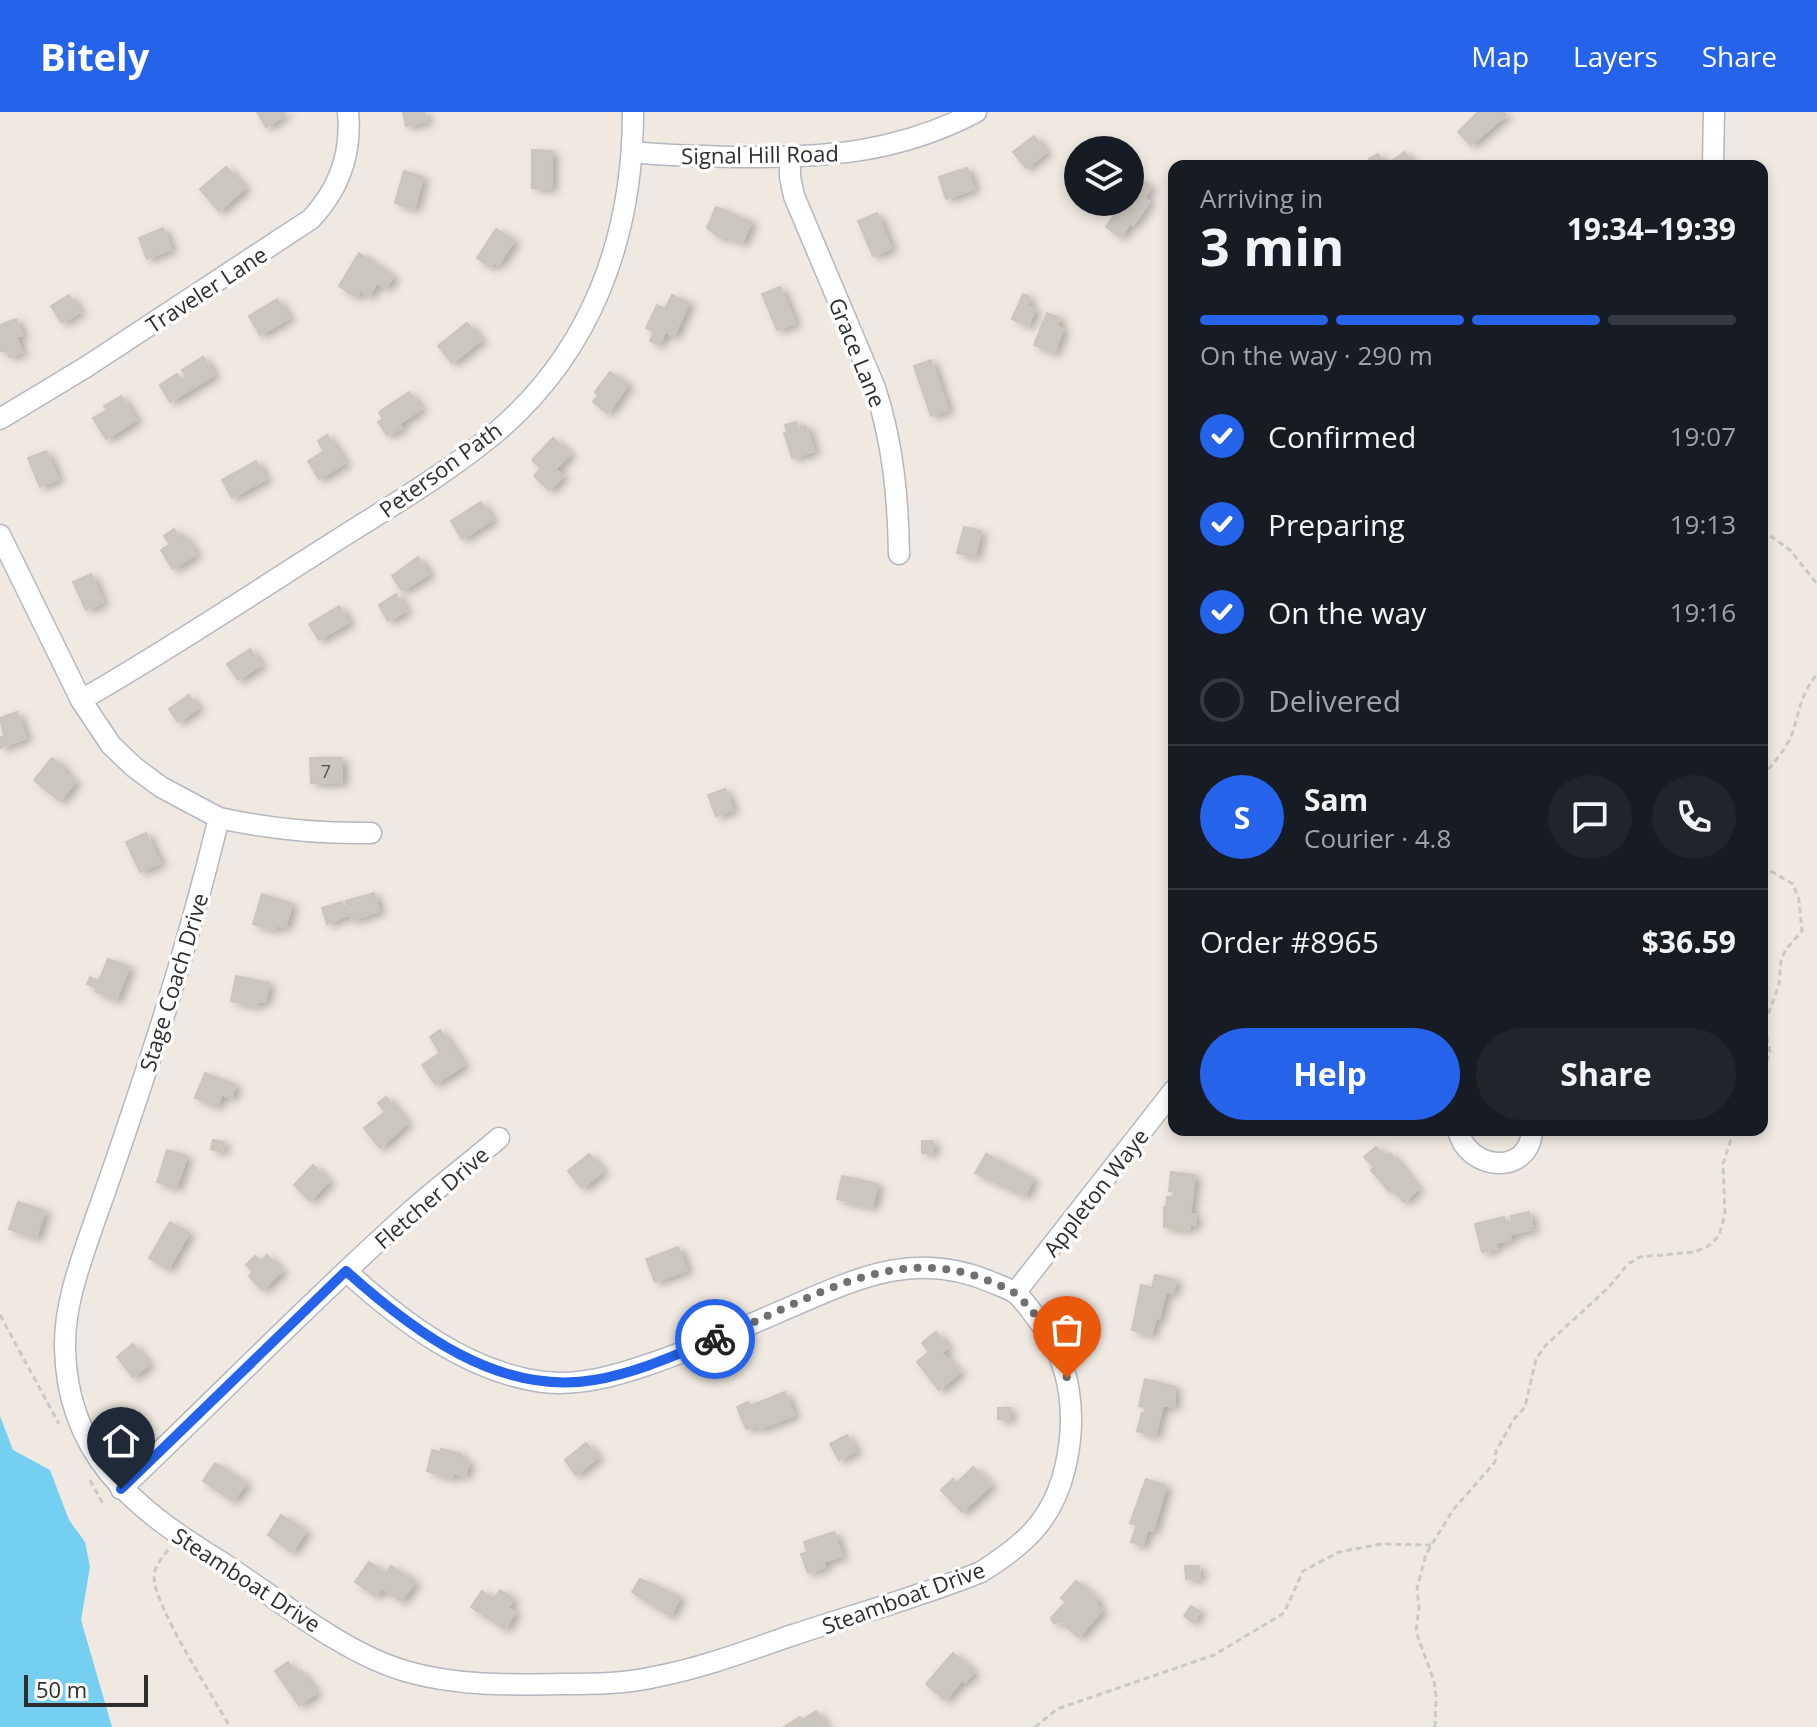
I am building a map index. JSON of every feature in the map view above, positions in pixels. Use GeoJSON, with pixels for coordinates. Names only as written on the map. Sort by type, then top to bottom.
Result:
{"type":"FeatureCollection","features":[{"type":"Feature","properties":{"kind":"street","name":"Traveler Lane"},"geometry":{"type":"LineString","coordinates":[[0,419],[86,367],[311,219],[327,202],[342,173],[348,144],[348,112]]}},
{"type":"Feature","properties":{"kind":"street","name":"Peterson Path"},"geometry":{"type":"LineString","coordinates":[[81,700],[172,646],[429,481],[495,433],[521,407],[567,353],[588,317],[606,276],[623,223],[633,152],[633,112]]}},
{"type":"Feature","properties":{"kind":"street","name":"Signal Hill Road"},"geometry":{"type":"LineString","coordinates":[[633,152],[790,158],[829,156],[901,143],[976,112]]}},
{"type":"Feature","properties":{"kind":"street"},"geometry":{"type":"LineString","coordinates":[[1713,160],[1714,112]]}},
{"type":"Feature","properties":{"kind":"street","name":"Grace Lane"},"geometry":{"type":"LineString","coordinates":[[790,158],[794,196],[882,411],[896,475],[899,554]]}},
{"type":"Feature","properties":{"kind":"street"},"geometry":{"type":"LineString","coordinates":[[0,535],[6,561],[81,700],[111,745],[134,767],[161,787],[219,818],[254,826],[324,834],[371,833]]}},
{"type":"Feature","properties":{"kind":"street","name":"Stage Coach Drive"},"geometry":{"type":"LineString","coordinates":[[121,1489],[99,1462],[78,1421],[67,1380],[65,1331],[85,1249],[195,917],[219,818]]}},
{"type":"Feature","properties":{"kind":"street","name":"Appleton Waye"},"geometry":{"type":"LineString","coordinates":[[1015,1293],[1168,1098]]}},
{"type":"Feature","properties":{"kind":"street"},"geometry":{"type":"LineString","coordinates":[[1459,1136],[1461,1143],[1477,1158],[1495,1163],[1514,1160],[1525,1153],[1531,1136]]}},
{"type":"Feature","properties":{"kind":"street","name":"Fletcher Drive"},"geometry":{"type":"LineString","coordinates":[[121,1489],[346,1271],[411,1211],[499,1138]]}},
{"type":"Feature","properties":{"kind":"street","name":"Steamboat Drive"},"geometry":{"type":"LineString","coordinates":[[121,1489],[181,1537],[350,1646],[403,1671],[512,1686],[632,1682],[745,1652],[981,1572],[1002,1559],[1041,1525],[1062,1483],[1071,1438],[1071,1410],[1062,1362],[1045,1330],[1015,1293],[954,1269],[910,1267],[854,1279],[670,1357],[619,1375],[567,1383],[520,1377],[452,1352],[381,1302],[346,1271]]}},
{"type":"Feature","properties":{"kind":"path"},"geometry":{"type":"LineString","coordinates":[[1768,534],[1790,550],[1817,584]]}},
{"type":"Feature","properties":{"kind":"path"},"geometry":{"type":"LineString","coordinates":[[1768,769],[1792,734],[1798,705],[1817,674]]}},
{"type":"Feature","properties":{"kind":"path"},"geometry":{"type":"LineString","coordinates":[[1768,869],[1793,884],[1799,900],[1802,931],[1786,949],[1781,960],[1779,985],[1768,1014]]}},
{"type":"Feature","properties":{"kind":"path"},"geometry":{"type":"LineString","coordinates":[[1435,1727],[1434,1681],[1416,1632],[1418,1579],[1431,1545],[1453,1510],[1495,1462],[1496,1451],[1514,1419],[1525,1407],[1536,1359],[1546,1345],[1609,1287],[1628,1264],[1640,1257],[1694,1252],[1707,1247],[1719,1236],[1725,1214],[1723,1164],[1732,1136]]}},
{"type":"Feature","properties":{"kind":"path"},"geometry":{"type":"LineString","coordinates":[[0,1315],[59,1423]]}},
{"type":"Feature","properties":{"kind":"path"},"geometry":{"type":"LineString","coordinates":[[89,1477],[103,1504]]}},
{"type":"Feature","properties":{"kind":"path"},"geometry":{"type":"LineString","coordinates":[[181,1537],[157,1566],[154,1576],[159,1602],[230,1727]]}},
{"type":"Feature","properties":{"kind":"path"},"geometry":{"type":"LineString","coordinates":[[1035,1727],[1057,1709],[1214,1655],[1284,1613],[1303,1571],[1339,1552],[1381,1544],[1431,1545]]}},
{"type":"Feature","properties":{"kind":"water"},"geometry":{"type":"Polygon","coordinates":[[[0,1416],[13,1450],[50,1470],[69,1520],[85,1542],[90,1567],[81,1620],[112,1727],[0,1727],[0,1416]]]}},
{"type":"Feature","properties":{"kind":"building"},"geometry":{"type":"Polygon","coordinates":[[[257,112],[283,112],[285,115],[266,127],[257,112]]]}},
{"type":"Feature","properties":{"kind":"building"},"geometry":{"type":"Polygon","coordinates":[[[403,112],[424,112],[427,121],[406,126],[403,112]]]}},
{"type":"Feature","properties":{"kind":"building"},"geometry":{"type":"Polygon","coordinates":[[[1478,112],[1503,112],[1506,115],[1471,145],[1458,132],[1478,112]]]}},
{"type":"Feature","properties":{"kind":"building"},"geometry":{"type":"Polygon","coordinates":[[[1034,136],[1046,152],[1026,168],[1013,152],[1034,136]]]}},
{"type":"Feature","properties":{"kind":"building"},"geometry":{"type":"Polygon","coordinates":[[[532,150],[552,151],[551,189],[532,188],[532,150]]]}},
{"type":"Feature","properties":{"kind":"building"},"geometry":{"type":"Polygon","coordinates":[[[1405,152],[1410,160],[1393,160],[1405,152]]]}},
{"type":"Feature","properties":{"kind":"building"},"geometry":{"type":"Polygon","coordinates":[[[1378,154],[1382,160],[1370,160],[1369,159],[1378,154]]]}},
{"type":"Feature","properties":{"kind":"building"},"geometry":{"type":"Polygon","coordinates":[[[226,167],[245,188],[219,211],[200,189],[226,167]]]}},
{"type":"Feature","properties":{"kind":"building"},"geometry":{"type":"Polygon","coordinates":[[[967,168],[974,189],[946,199],[939,177],[967,168]]]}},
{"type":"Feature","properties":{"kind":"building"},"geometry":{"type":"Polygon","coordinates":[[[404,171],[423,177],[414,209],[395,203],[404,171]]]}},
{"type":"Feature","properties":{"kind":"building"},"geometry":{"type":"Polygon","coordinates":[[[1144,182],[1151,187],[1144,198],[1144,182]]]}},
{"type":"Feature","properties":{"kind":"building"},"geometry":{"type":"Polygon","coordinates":[[[716,207],[751,222],[742,243],[724,235],[723,239],[707,228],[716,207]]]}},
{"type":"Feature","properties":{"kind":"building"},"geometry":{"type":"Polygon","coordinates":[[[877,213],[891,248],[873,256],[858,221],[877,213]]]}},
{"type":"Feature","properties":{"kind":"building"},"geometry":{"type":"Polygon","coordinates":[[[1113,216],[1139,216],[1121,237],[1106,227],[1113,216]]]}},
{"type":"Feature","properties":{"kind":"building"},"geometry":{"type":"Polygon","coordinates":[[[163,228],[171,249],[147,259],[139,238],[163,228]]]}},
{"type":"Feature","properties":{"kind":"building"},"geometry":{"type":"Polygon","coordinates":[[[496,229],[514,241],[498,265],[494,262],[490,267],[477,258],[496,229]]]}},
{"type":"Feature","properties":{"kind":"building"},"geometry":{"type":"Polygon","coordinates":[[[359,253],[393,276],[386,288],[377,283],[369,296],[360,290],[356,297],[339,286],[359,253]]]}},
{"type":"Feature","properties":{"kind":"building"},"geometry":{"type":"Polygon","coordinates":[[[780,287],[795,323],[777,330],[762,294],[780,287]]]}},
{"type":"Feature","properties":{"kind":"building"},"geometry":{"type":"Polygon","coordinates":[[[1023,294],[1030,297],[1026,306],[1035,309],[1028,326],[1012,319],[1023,294]]]}},
{"type":"Feature","properties":{"kind":"building"},"geometry":{"type":"Polygon","coordinates":[[[69,295],[80,312],[62,323],[51,306],[69,295]]]}},
{"type":"Feature","properties":{"kind":"building"},"geometry":{"type":"Polygon","coordinates":[[[672,295],[689,303],[674,336],[665,332],[659,345],[650,341],[654,332],[646,328],[657,305],[665,309],[672,295]]]}},
{"type":"Feature","properties":{"kind":"building"},"geometry":{"type":"Polygon","coordinates":[[[277,299],[289,318],[260,335],[249,316],[277,299]]]}},
{"type":"Feature","properties":{"kind":"building"},"geometry":{"type":"Polygon","coordinates":[[[1047,313],[1060,318],[1056,326],[1063,329],[1054,353],[1034,345],[1047,313]]]}},
{"type":"Feature","properties":{"kind":"building"},"geometry":{"type":"Polygon","coordinates":[[[16,319],[22,335],[16,337],[22,352],[9,357],[7,351],[0,351],[0,325],[16,319]]]}},
{"type":"Feature","properties":{"kind":"building"},"geometry":{"type":"Polygon","coordinates":[[[467,323],[481,340],[452,363],[438,346],[467,323]]]}},
{"type":"Feature","properties":{"kind":"building"},"geometry":{"type":"Polygon","coordinates":[[[203,357],[214,375],[170,402],[160,385],[177,374],[181,380],[186,377],[182,370],[203,357]]]}},
{"type":"Feature","properties":{"kind":"building"},"geometry":{"type":"Polygon","coordinates":[[[931,360],[948,410],[931,416],[914,366],[931,360]]]}},
{"type":"Feature","properties":{"kind":"building"},"geometry":{"type":"Polygon","coordinates":[[[610,372],[628,385],[608,413],[593,402],[598,395],[595,392],[610,372]]]}},
{"type":"Feature","properties":{"kind":"building"},"geometry":{"type":"Polygon","coordinates":[[[409,392],[421,409],[399,424],[402,428],[387,435],[378,422],[383,419],[379,412],[409,392]]]}},
{"type":"Feature","properties":{"kind":"building"},"geometry":{"type":"Polygon","coordinates":[[[121,396],[136,420],[106,439],[93,418],[107,410],[104,406],[121,396]]]}},
{"type":"Feature","properties":{"kind":"building"},"geometry":{"type":"Polygon","coordinates":[[[796,422],[798,428],[806,426],[814,451],[792,458],[784,433],[787,432],[785,425],[796,422]]]}},
{"type":"Feature","properties":{"kind":"building"},"geometry":{"type":"Polygon","coordinates":[[[327,435],[345,463],[319,479],[308,461],[324,451],[318,441],[327,435]]]}},
{"type":"Feature","properties":{"kind":"building"},"geometry":{"type":"Polygon","coordinates":[[[553,438],[570,454],[555,469],[563,476],[549,490],[534,476],[541,468],[532,460],[553,438]]]}},
{"type":"Feature","properties":{"kind":"building"},"geometry":{"type":"Polygon","coordinates":[[[46,451],[58,479],[40,487],[28,458],[46,451]]]}},
{"type":"Feature","properties":{"kind":"building"},"geometry":{"type":"Polygon","coordinates":[[[256,461],[266,479],[232,498],[222,480],[256,461]]]}},
{"type":"Feature","properties":{"kind":"building"},"geometry":{"type":"Polygon","coordinates":[[[481,502],[492,520],[462,539],[451,521],[481,502]]]}},
{"type":"Feature","properties":{"kind":"building"},"geometry":{"type":"Polygon","coordinates":[[[964,527],[981,531],[975,557],[957,553],[964,527]]]}},
{"type":"Feature","properties":{"kind":"building"},"geometry":{"type":"Polygon","coordinates":[[[174,529],[179,538],[183,535],[196,554],[173,569],[161,550],[170,544],[164,536],[174,529]]]}},
{"type":"Feature","properties":{"kind":"building"},"geometry":{"type":"Polygon","coordinates":[[[418,557],[429,574],[402,591],[392,576],[418,557]]]}},
{"type":"Feature","properties":{"kind":"building"},"geometry":{"type":"Polygon","coordinates":[[[91,574],[103,602],[86,610],[73,582],[91,574]]]}},
{"type":"Feature","properties":{"kind":"building"},"geometry":{"type":"Polygon","coordinates":[[[396,594],[406,611],[388,621],[379,605],[396,594]]]}},
{"type":"Feature","properties":{"kind":"building"},"geometry":{"type":"Polygon","coordinates":[[[339,606],[349,622],[319,640],[309,624],[339,606]]]}},
{"type":"Feature","properties":{"kind":"building"},"geometry":{"type":"Polygon","coordinates":[[[250,649],[261,665],[238,680],[227,664],[250,649]]]}},
{"type":"Feature","properties":{"kind":"building"},"geometry":{"type":"Polygon","coordinates":[[[189,695],[198,708],[178,722],[169,709],[189,695]]]}},
{"type":"Feature","properties":{"kind":"building"},"geometry":{"type":"Polygon","coordinates":[[[17,712],[26,738],[0,748],[0,737],[4,736],[0,718],[17,712]]]}},
{"type":"Feature","properties":{"kind":"building"},"geometry":{"type":"Polygon","coordinates":[[[52,758],[75,782],[60,801],[34,780],[52,758]]]}},
{"type":"Feature","properties":{"kind":"building"},"geometry":{"type":"Polygon","coordinates":[[[310,758],[342,758],[342,783],[311,783],[310,758]]]}},
{"type":"Feature","properties":{"kind":"building"},"geometry":{"type":"Polygon","coordinates":[[[725,789],[733,810],[716,816],[708,795],[725,789]]]}},
{"type":"Feature","properties":{"kind":"building"},"geometry":{"type":"Polygon","coordinates":[[[146,833],[160,863],[140,872],[126,842],[146,833]]]}},
{"type":"Feature","properties":{"kind":"building"},"geometry":{"type":"Polygon","coordinates":[[[374,893],[379,911],[352,920],[350,914],[327,924],[322,908],[342,902],[344,907],[347,906],[346,901],[374,893]]]}},
{"type":"Feature","properties":{"kind":"building"},"geometry":{"type":"Polygon","coordinates":[[[262,894],[292,904],[285,928],[276,925],[274,930],[253,924],[262,894]]]}},
{"type":"Feature","properties":{"kind":"building"},"geometry":{"type":"Polygon","coordinates":[[[108,959],[129,967],[116,1000],[87,984],[90,977],[99,981],[108,959]]]}},
{"type":"Feature","properties":{"kind":"building"},"geometry":{"type":"Polygon","coordinates":[[[236,976],[269,983],[265,1002],[258,1001],[257,1006],[231,1001],[236,976]]]}},
{"type":"Feature","properties":{"kind":"building"},"geometry":{"type":"Polygon","coordinates":[[[440,1030],[464,1065],[435,1084],[422,1065],[440,1053],[430,1037],[440,1030]]]}},
{"type":"Feature","properties":{"kind":"building"},"geometry":{"type":"Polygon","coordinates":[[[205,1073],[236,1085],[231,1098],[222,1094],[217,1106],[195,1098],[205,1073]]]}},
{"type":"Feature","properties":{"kind":"building"},"geometry":{"type":"Polygon","coordinates":[[[386,1097],[407,1123],[380,1148],[364,1128],[385,1112],[378,1103],[386,1097]]]}},
{"type":"Feature","properties":{"kind":"building"},"geometry":{"type":"Polygon","coordinates":[[[213,1140],[224,1142],[222,1152],[211,1149],[213,1140]]]}},
{"type":"Feature","properties":{"kind":"building"},"geometry":{"type":"Polygon","coordinates":[[[922,1141],[933,1141],[933,1153],[922,1153],[922,1141]]]}},
{"type":"Feature","properties":{"kind":"building"},"geometry":{"type":"Polygon","coordinates":[[[1376,1147],[1385,1157],[1390,1153],[1418,1189],[1404,1202],[1393,1189],[1390,1192],[1364,1157],[1376,1147]]]}},
{"type":"Feature","properties":{"kind":"building"},"geometry":{"type":"Polygon","coordinates":[[[167,1150],[187,1156],[176,1188],[157,1182],[167,1150]]]}},
{"type":"Feature","properties":{"kind":"building"},"geometry":{"type":"Polygon","coordinates":[[[589,1154],[603,1171],[582,1188],[568,1171],[589,1154]]]}},
{"type":"Feature","properties":{"kind":"building"},"geometry":{"type":"Polygon","coordinates":[[[986,1154],[1033,1179],[1025,1196],[975,1173],[986,1154]]]}},
{"type":"Feature","properties":{"kind":"building"},"geometry":{"type":"Polygon","coordinates":[[[313,1165],[329,1181],[310,1201],[294,1185],[313,1165]]]}},
{"type":"Feature","properties":{"kind":"building"},"geometry":{"type":"Polygon","coordinates":[[[1171,1172],[1195,1175],[1190,1214],[1196,1215],[1195,1225],[1190,1224],[1189,1230],[1164,1227],[1164,1207],[1167,1197],[1173,1197],[1174,1191],[1169,1191],[1171,1172]]]}},
{"type":"Feature","properties":{"kind":"building"},"geometry":{"type":"Polygon","coordinates":[[[842,1176],[878,1184],[872,1207],[837,1199],[842,1176]]]}},
{"type":"Feature","properties":{"kind":"building"},"geometry":{"type":"Polygon","coordinates":[[[18,1202],[45,1211],[36,1238],[9,1229],[18,1202]]]}},
{"type":"Feature","properties":{"kind":"building"},"geometry":{"type":"Polygon","coordinates":[[[1529,1212],[1533,1229],[1509,1235],[1511,1240],[1495,1243],[1497,1248],[1482,1252],[1475,1224],[1504,1217],[1506,1223],[1512,1221],[1511,1216],[1529,1212]]]}},
{"type":"Feature","properties":{"kind":"building"},"geometry":{"type":"Polygon","coordinates":[[[170,1222],[189,1233],[168,1269],[149,1258],[170,1222]]]}},
{"type":"Feature","properties":{"kind":"building"},"geometry":{"type":"Polygon","coordinates":[[[678,1247],[687,1270],[655,1282],[646,1259],[678,1247]]]}},
{"type":"Feature","properties":{"kind":"building"},"geometry":{"type":"Polygon","coordinates":[[[267,1255],[282,1271],[262,1290],[249,1276],[253,1272],[246,1265],[255,1256],[261,1261],[267,1255]]]}},
{"type":"Feature","properties":{"kind":"building"},"geometry":{"type":"Polygon","coordinates":[[[1155,1275],[1176,1280],[1173,1293],[1166,1291],[1159,1319],[1156,1318],[1151,1335],[1132,1330],[1141,1285],[1152,1288],[1155,1275]]]}},
{"type":"Feature","properties":{"kind":"building"},"geometry":{"type":"Polygon","coordinates":[[[936,1332],[948,1347],[941,1353],[960,1372],[939,1390],[917,1362],[929,1352],[922,1343],[936,1332]]]}},
{"type":"Feature","properties":{"kind":"building"},"geometry":{"type":"Polygon","coordinates":[[[133,1344],[149,1364],[133,1377],[117,1357],[133,1344]]]}},
{"type":"Feature","properties":{"kind":"building"},"geometry":{"type":"Polygon","coordinates":[[[1145,1379],[1175,1387],[1174,1407],[1163,1405],[1155,1436],[1137,1431],[1146,1408],[1139,1406],[1145,1379]]]}},
{"type":"Feature","properties":{"kind":"building"},"geometry":{"type":"Polygon","coordinates":[[[785,1392],[794,1415],[759,1429],[758,1425],[746,1429],[737,1407],[748,1402],[750,1406],[785,1392]]]}},
{"type":"Feature","properties":{"kind":"building"},"geometry":{"type":"Polygon","coordinates":[[[998,1408],[1010,1408],[1010,1419],[998,1419],[998,1408]]]}},
{"type":"Feature","properties":{"kind":"building"},"geometry":{"type":"Polygon","coordinates":[[[847,1435],[856,1451],[839,1460],[830,1444],[847,1435]]]}},
{"type":"Feature","properties":{"kind":"building"},"geometry":{"type":"Polygon","coordinates":[[[586,1443],[598,1457],[576,1475],[565,1460],[586,1443]]]}},
{"type":"Feature","properties":{"kind":"building"},"geometry":{"type":"Polygon","coordinates":[[[441,1449],[461,1454],[460,1459],[469,1462],[465,1476],[453,1473],[452,1478],[427,1471],[432,1450],[441,1452],[441,1449]]]}},
{"type":"Feature","properties":{"kind":"building"},"geometry":{"type":"Polygon","coordinates":[[[215,1463],[246,1483],[233,1501],[203,1481],[215,1463]]]}},
{"type":"Feature","properties":{"kind":"building"},"geometry":{"type":"Polygon","coordinates":[[[973,1467],[991,1485],[962,1512],[941,1490],[953,1479],[957,1483],[973,1467]]]}},
{"type":"Feature","properties":{"kind":"building"},"geometry":{"type":"Polygon","coordinates":[[[1146,1479],[1166,1486],[1153,1531],[1148,1529],[1142,1546],[1131,1542],[1137,1525],[1130,1523],[1146,1479]]]}},
{"type":"Feature","properties":{"kind":"building"},"geometry":{"type":"Polygon","coordinates":[[[281,1515],[306,1531],[292,1552],[268,1535],[281,1515]]]}},
{"type":"Feature","properties":{"kind":"building"},"geometry":{"type":"Polygon","coordinates":[[[834,1532],[842,1556],[823,1562],[825,1567],[808,1573],[801,1554],[807,1552],[804,1542],[834,1532]]]}},
{"type":"Feature","properties":{"kind":"building"},"geometry":{"type":"Polygon","coordinates":[[[369,1562],[386,1574],[391,1566],[415,1582],[401,1601],[382,1588],[376,1596],[355,1582],[369,1562]]]}},
{"type":"Feature","properties":{"kind":"building"},"geometry":{"type":"Polygon","coordinates":[[[1185,1566],[1199,1566],[1200,1578],[1186,1579],[1185,1566]]]}},
{"type":"Feature","properties":{"kind":"building"},"geometry":{"type":"Polygon","coordinates":[[[640,1579],[680,1597],[670,1616],[632,1592],[640,1579]]]}},
{"type":"Feature","properties":{"kind":"building"},"geometry":{"type":"Polygon","coordinates":[[[1076,1581],[1098,1600],[1095,1604],[1102,1610],[1079,1637],[1061,1622],[1054,1623],[1051,1618],[1066,1602],[1061,1598],[1076,1581]]]}},
{"type":"Feature","properties":{"kind":"building"},"geometry":{"type":"Polygon","coordinates":[[[500,1590],[513,1599],[508,1608],[515,1612],[505,1629],[471,1607],[482,1591],[494,1599],[500,1590]]]}},
{"type":"Feature","properties":{"kind":"building"},"geometry":{"type":"Polygon","coordinates":[[[1191,1606],[1200,1611],[1193,1622],[1184,1616],[1191,1606]]]}},
{"type":"Feature","properties":{"kind":"building"},"geometry":{"type":"Polygon","coordinates":[[[953,1653],[974,1672],[965,1682],[962,1680],[945,1700],[926,1684],[953,1653]]]}},
{"type":"Feature","properties":{"kind":"building"},"geometry":{"type":"Polygon","coordinates":[[[288,1662],[296,1674],[301,1671],[316,1693],[299,1705],[275,1671],[288,1662]]]}},
{"type":"Feature","properties":{"kind":"building"},"geometry":{"type":"Polygon","coordinates":[[[816,1711],[827,1727],[784,1727],[800,1717],[802,1720],[816,1711]]]}},
{"type":"Feature","properties":{"kind":"way so far"},"geometry":{"type":"LineString","coordinates":[[715,1339],[854,1279],[910,1267],[933,1266],[954,1269],[1015,1293],[1045,1330],[1067,1378]]}},
{"type":"Feature","properties":{"kind":"route"},"geometry":{"type":"LineString","coordinates":[[121,1489],[346,1271],[381,1302],[452,1352],[487,1367],[543,1382],[567,1383],[619,1375],[715,1339]]}}]}
